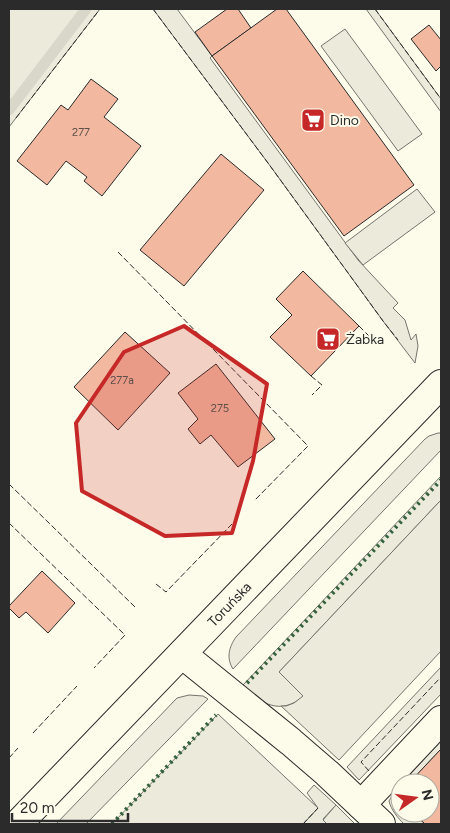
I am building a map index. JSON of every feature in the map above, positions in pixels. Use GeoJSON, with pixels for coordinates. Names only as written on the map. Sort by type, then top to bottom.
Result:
{"type":"FeatureCollection","features":[{"type":"Feature","properties":{"kind":"street","name":"Toruńska"},"geometry":{"type":"LineString","coordinates":[[18,824],[441,384]]}},
{"type":"Feature","properties":{"kind":"street"},"geometry":{"type":"LineString","coordinates":[[182,654],[298,736],[327,772],[381,824]]}},
{"type":"Feature","properties":{"kind":"street"},"geometry":{"type":"LineString","coordinates":[[361,805],[441,720]]}},
{"type":"Feature","properties":{"kind":"highlighted area"},"geometry":{"type":"Polygon","coordinates":[[[184,326],[267,384],[253,461],[232,533],[165,536],[82,491],[76,423],[124,352],[184,326]]]}},
{"type":"Feature","properties":{"kind":"shaded area"},"geometry":{"type":"Polygon","coordinates":[[[9,9],[100,9],[9,127],[9,9]]]}},
{"type":"Feature","properties":{"kind":"shaded area"},"geometry":{"type":"Polygon","coordinates":[[[153,9],[177,9],[212,56],[210,58],[358,260],[398,303],[393,308],[405,320],[411,340],[416,334],[418,346],[415,363],[268,163],[153,9]]]}},
{"type":"Feature","properties":{"kind":"shaded area"},"geometry":{"type":"Polygon","coordinates":[[[366,9],[375,9],[441,99],[441,112],[366,9]]]}},
{"type":"Feature","properties":{"kind":"shaded area"},"geometry":{"type":"Polygon","coordinates":[[[345,29],[422,134],[398,151],[321,46],[345,29]]]}},
{"type":"Feature","properties":{"kind":"shaded area"},"geometry":{"type":"Polygon","coordinates":[[[417,189],[435,212],[363,265],[345,243],[417,189]]]}},
{"type":"Feature","properties":{"kind":"shaded area"},"geometry":{"type":"Polygon","coordinates":[[[441,433],[441,450],[233,669],[229,653],[236,637],[425,439],[441,433]]]}},
{"type":"Feature","properties":{"kind":"shaded area"},"geometry":{"type":"Polygon","coordinates":[[[441,476],[441,500],[279,672],[304,696],[295,702],[279,706],[271,705],[257,698],[243,685],[441,476]]]}},
{"type":"Feature","properties":{"kind":"shaded area"},"geometry":{"type":"Polygon","coordinates":[[[441,500],[441,651],[339,760],[281,706],[294,703],[303,696],[279,672],[441,500]]]}},
{"type":"Feature","properties":{"kind":"shaded area"},"geometry":{"type":"Polygon","coordinates":[[[441,667],[441,694],[359,780],[347,767],[441,667]]]}},
{"type":"Feature","properties":{"kind":"shaded area"},"geometry":{"type":"Polygon","coordinates":[[[189,695],[203,696],[208,699],[86,824],[56,824],[177,698],[189,695]]]}},
{"type":"Feature","properties":{"kind":"shaded area"},"geometry":{"type":"Polygon","coordinates":[[[218,714],[318,808],[303,824],[112,824],[218,714]]]}},
{"type":"Feature","properties":{"kind":"shaded area"},"geometry":{"type":"Polygon","coordinates":[[[441,741],[441,749],[418,773],[411,773],[441,741]]]}},
{"type":"Feature","properties":{"kind":"shaded area"},"geometry":{"type":"Polygon","coordinates":[[[314,785],[336,805],[323,819],[327,824],[303,824],[318,808],[307,793],[314,785]]]}},
{"type":"Feature","properties":{"kind":"shaded area"},"geometry":{"type":"Polygon","coordinates":[[[336,805],[355,824],[327,824],[323,820],[336,805]]]}},
{"type":"Feature","properties":{"kind":"shaded area"},"geometry":{"type":"Polygon","coordinates":[[[403,823],[425,824],[404,824],[403,823]]]}},
{"type":"Feature","properties":{"kind":"building"},"geometry":{"type":"Polygon","coordinates":[[[227,9],[238,9],[251,28],[212,56],[195,32],[227,9]]]}},
{"type":"Feature","properties":{"kind":"building","name":"Dino"},"geometry":{"type":"Polygon","coordinates":[[[277,9],[286,9],[414,185],[344,236],[212,56],[277,9]]]}},
{"type":"Feature","properties":{"kind":"building"},"geometry":{"type":"Polygon","coordinates":[[[429,25],[441,40],[441,66],[436,71],[411,39],[429,25]]]}},
{"type":"Feature","properties":{"kind":"building"},"geometry":{"type":"Polygon","coordinates":[[[91,79],[118,99],[104,117],[141,146],[102,196],[84,181],[87,177],[66,161],[47,185],[17,161],[61,105],[68,110],[91,79]]]}},
{"type":"Feature","properties":{"kind":"building"},"geometry":{"type":"Polygon","coordinates":[[[221,154],[264,190],[184,286],[140,250],[221,154]]]}},
{"type":"Feature","properties":{"kind":"building"},"geometry":{"type":"Polygon","coordinates":[[[303,271],[359,326],[311,376],[270,337],[292,315],[276,299],[303,271]]]}},
{"type":"Feature","properties":{"kind":"building"},"geometry":{"type":"Polygon","coordinates":[[[125,332],[170,373],[118,430],[74,387],[125,332]]]}},
{"type":"Feature","properties":{"kind":"building"},"geometry":{"type":"Polygon","coordinates":[[[216,364],[275,439],[238,467],[211,435],[200,444],[188,429],[198,419],[178,393],[216,364]]]}},
{"type":"Feature","properties":{"kind":"building"},"geometry":{"type":"Polygon","coordinates":[[[42,571],[75,603],[48,633],[26,612],[19,618],[9,608],[42,571]]]}},
{"type":"Feature","properties":{"kind":"building"},"geometry":{"type":"Polygon","coordinates":[[[441,749],[441,824],[424,823],[440,823],[440,773],[418,773],[441,749]]]}},
{"type":"Feature","properties":{"kind":"waterway"},"geometry":{"type":"LineString","coordinates":[[9,110],[86,9]]}},
{"type":"Feature","properties":{"kind":"hedge"},"geometry":{"type":"LineString","coordinates":[[247,683],[441,480]]}},
{"type":"Feature","properties":{"kind":"hedge"},"geometry":{"type":"LineString","coordinates":[[112,824],[216,715]]}},
{"type":"Feature","properties":{"kind":"fence"},"geometry":{"type":"LineString","coordinates":[[16,118],[100,9]]}},
{"type":"Feature","properties":{"kind":"fence"},"geometry":{"type":"LineString","coordinates":[[153,9],[398,340]]}},
{"type":"Feature","properties":{"kind":"fence"},"geometry":{"type":"LineString","coordinates":[[375,9],[441,99]]}},
{"type":"Feature","properties":{"kind":"fence"},"geometry":{"type":"LineString","coordinates":[[118,252],[308,446],[254,501]]}},
{"type":"Feature","properties":{"kind":"fence"},"geometry":{"type":"LineString","coordinates":[[359,326],[369,336]]}},
{"type":"Feature","properties":{"kind":"fence"},"geometry":{"type":"LineString","coordinates":[[311,376],[322,385],[312,395]]}},
{"type":"Feature","properties":{"kind":"fence"},"geometry":{"type":"LineString","coordinates":[[9,484],[135,607]]}},
{"type":"Feature","properties":{"kind":"fence"},"geometry":{"type":"LineString","coordinates":[[9,523],[125,635],[94,668]]}},
{"type":"Feature","properties":{"kind":"fence"},"geometry":{"type":"LineString","coordinates":[[156,584],[166,592],[232,524]]}},
{"type":"Feature","properties":{"kind":"fence"},"geometry":{"type":"LineString","coordinates":[[369,771],[361,762],[441,677]]}},
{"type":"Feature","properties":{"kind":"fence"},"geometry":{"type":"LineString","coordinates":[[33,733],[77,686]]}},
{"type":"Feature","properties":{"kind":"fence"},"geometry":{"type":"LineString","coordinates":[[9,758],[18,748]]}},
{"type":"Feature","properties":{"kind":"fence"},"geometry":{"type":"LineString","coordinates":[[303,824],[318,808]]}},
{"type":"Feature","properties":{"kind":"place","name":"Dino"},"geometry":{"type":"Point","coordinates":[313,120]}},
{"type":"Feature","properties":{"kind":"place","name":"Żabka"},"geometry":{"type":"Point","coordinates":[328,339]}}]}
